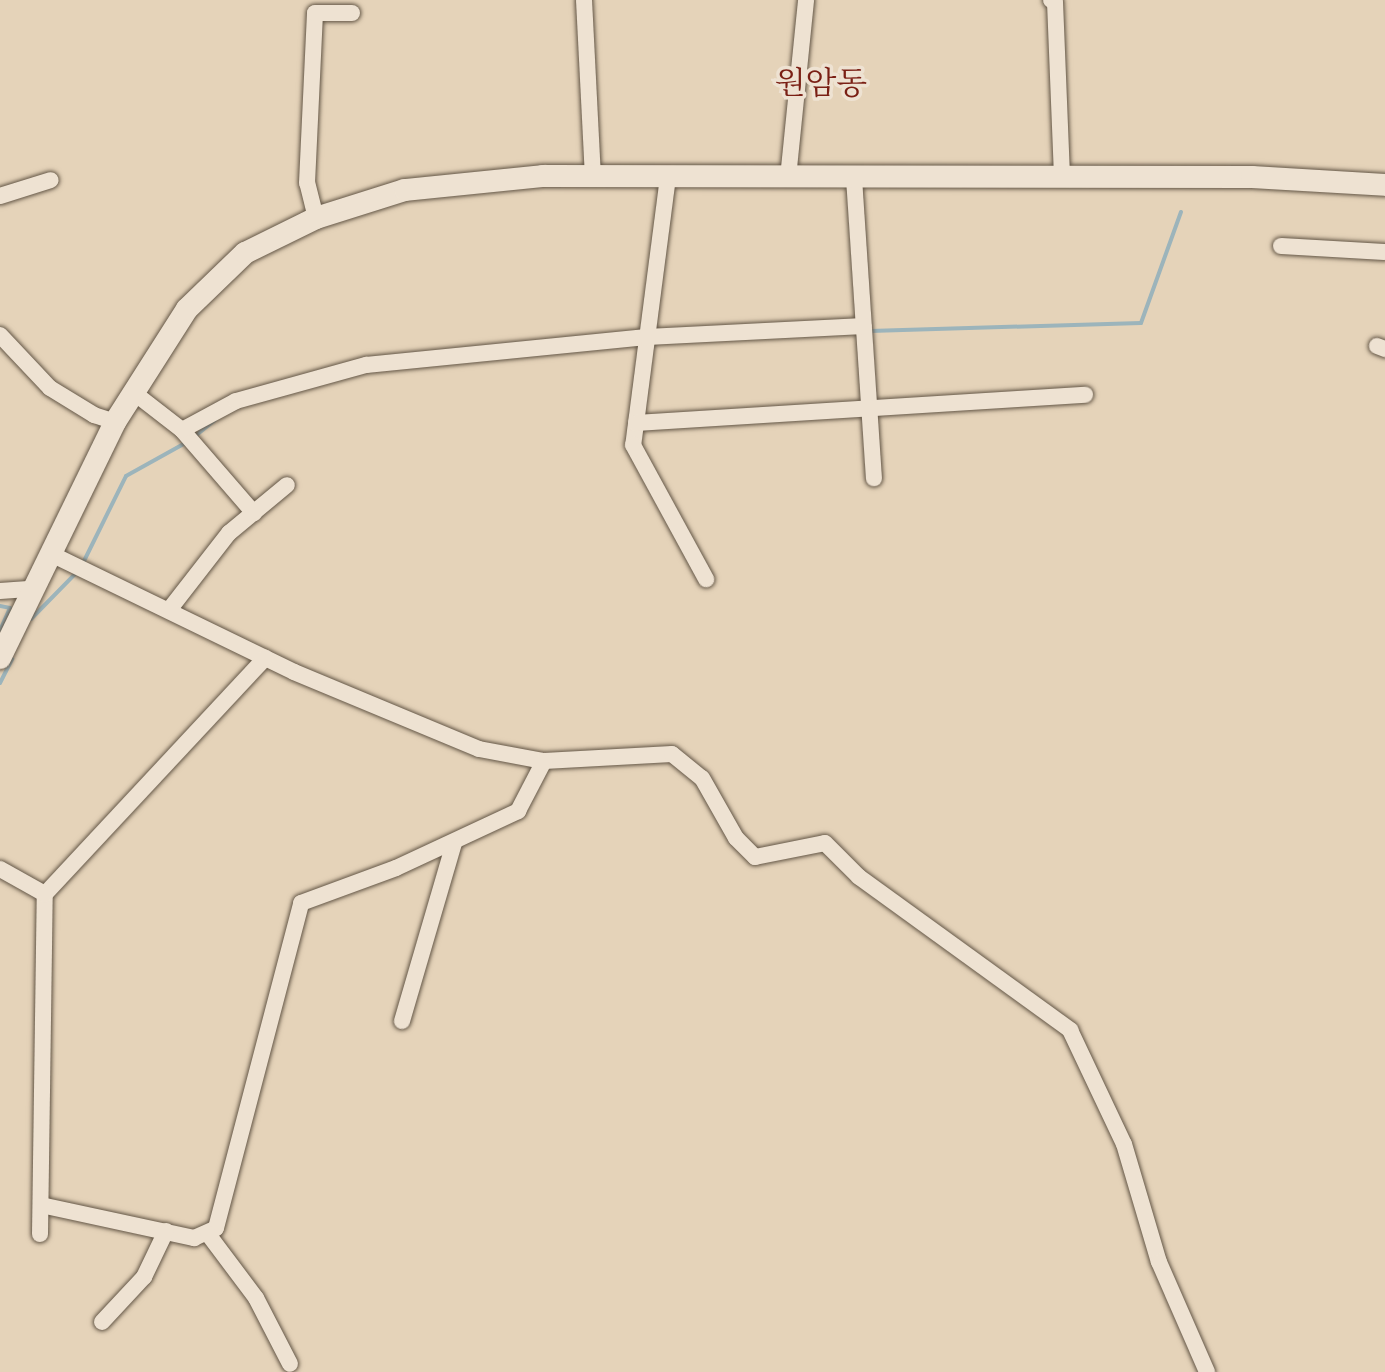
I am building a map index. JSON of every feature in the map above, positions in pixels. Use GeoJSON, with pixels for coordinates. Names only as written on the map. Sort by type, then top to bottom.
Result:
{"type":"FeatureCollection","features":[{"type":"Feature","properties":{"kind":"main road"},"geometry":{"type":"LineString","coordinates":[[0,658],[115,422],[187,309],[225,270],[273,236],[316,218],[405,190],[489,180],[593,176],[1252,177],[1385,185]]}},
{"type":"Feature","properties":{"kind":"street"},"geometry":{"type":"LineString","coordinates":[[584,0],[593,176]]}},
{"type":"Feature","properties":{"kind":"street"},"geometry":{"type":"LineString","coordinates":[[788,178],[806,0]]}},
{"type":"Feature","properties":{"kind":"street"},"geometry":{"type":"LineString","coordinates":[[1051,0],[1055,2],[1063,121],[1062,177]]}},
{"type":"Feature","properties":{"kind":"street"},"geometry":{"type":"LineString","coordinates":[[316,218],[307,183],[315,13],[352,13]]}},
{"type":"Feature","properties":{"kind":"street"},"geometry":{"type":"LineString","coordinates":[[668,177],[633,445],[706,579]]}},
{"type":"Feature","properties":{"kind":"street"},"geometry":{"type":"LineString","coordinates":[[854,178],[874,478]]}},
{"type":"Feature","properties":{"kind":"street"},"geometry":{"type":"LineString","coordinates":[[0,196],[51,180]]}},
{"type":"Feature","properties":{"kind":"street"},"geometry":{"type":"LineString","coordinates":[[1281,246],[1385,252]]}},
{"type":"Feature","properties":{"kind":"street"},"geometry":{"type":"LineString","coordinates":[[182,430],[236,401],[366,365],[647,337],[864,326]]}},
{"type":"Feature","properties":{"kind":"street"},"geometry":{"type":"LineString","coordinates":[[0,335],[50,388],[115,422]]}},
{"type":"Feature","properties":{"kind":"street"},"geometry":{"type":"LineString","coordinates":[[133,392],[182,430],[254,513]]}},
{"type":"Feature","properties":{"kind":"street"},"geometry":{"type":"LineString","coordinates":[[636,423],[1085,395]]}},
{"type":"Feature","properties":{"kind":"street"},"geometry":{"type":"LineString","coordinates":[[169,610],[229,533],[287,485]]}},
{"type":"Feature","properties":{"kind":"street"},"geometry":{"type":"LineString","coordinates":[[49,553],[391,716],[479,749],[544,761],[672,754],[702,778],[736,838],[755,857],[825,843],[859,877],[1070,1030],[1124,1144],[1159,1262],[1207,1372]]}},
{"type":"Feature","properties":{"kind":"street"},"geometry":{"type":"LineString","coordinates":[[0,591],[32,589]]}},
{"type":"Feature","properties":{"kind":"street"},"geometry":{"type":"LineString","coordinates":[[40,1234],[45,894],[265,658]]}},
{"type":"Feature","properties":{"kind":"street"},"geometry":{"type":"LineString","coordinates":[[41,1205],[194,1238],[208,1234],[222,1213],[301,903],[454,843],[518,811],[544,761]]}},
{"type":"Feature","properties":{"kind":"street"},"geometry":{"type":"LineString","coordinates":[[402,1021],[454,843]]}},
{"type":"Feature","properties":{"kind":"street"},"geometry":{"type":"LineString","coordinates":[[0,869],[45,894]]}},
{"type":"Feature","properties":{"kind":"street"},"geometry":{"type":"LineString","coordinates":[[102,1322],[144,1277],[166,1231]]}},
{"type":"Feature","properties":{"kind":"street"},"geometry":{"type":"LineString","coordinates":[[208,1234],[256,1298],[290,1364]]}},
{"type":"Feature","properties":{"kind":"waterway"},"geometry":{"type":"LineString","coordinates":[[870,331],[1141,323],[1181,212]]}},
{"type":"Feature","properties":{"kind":"waterway"},"geometry":{"type":"LineString","coordinates":[[194,437],[215,420]]}},
{"type":"Feature","properties":{"kind":"waterway"},"geometry":{"type":"LineString","coordinates":[[83,563],[126,476],[187,442]]}},
{"type":"Feature","properties":{"kind":"waterway"},"geometry":{"type":"LineString","coordinates":[[31,619],[78,571]]}},
{"type":"Feature","properties":{"kind":"waterway"},"geometry":{"type":"LineString","coordinates":[[0,606],[10,608],[0,630]]}},
{"type":"Feature","properties":{"kind":"waterway"},"geometry":{"type":"LineString","coordinates":[[0,683],[12,659]]}},
{"type":"Feature","properties":{"kind":"district","name":"원암동"},"geometry":{"type":"Point","coordinates":[821,86]}}]}
